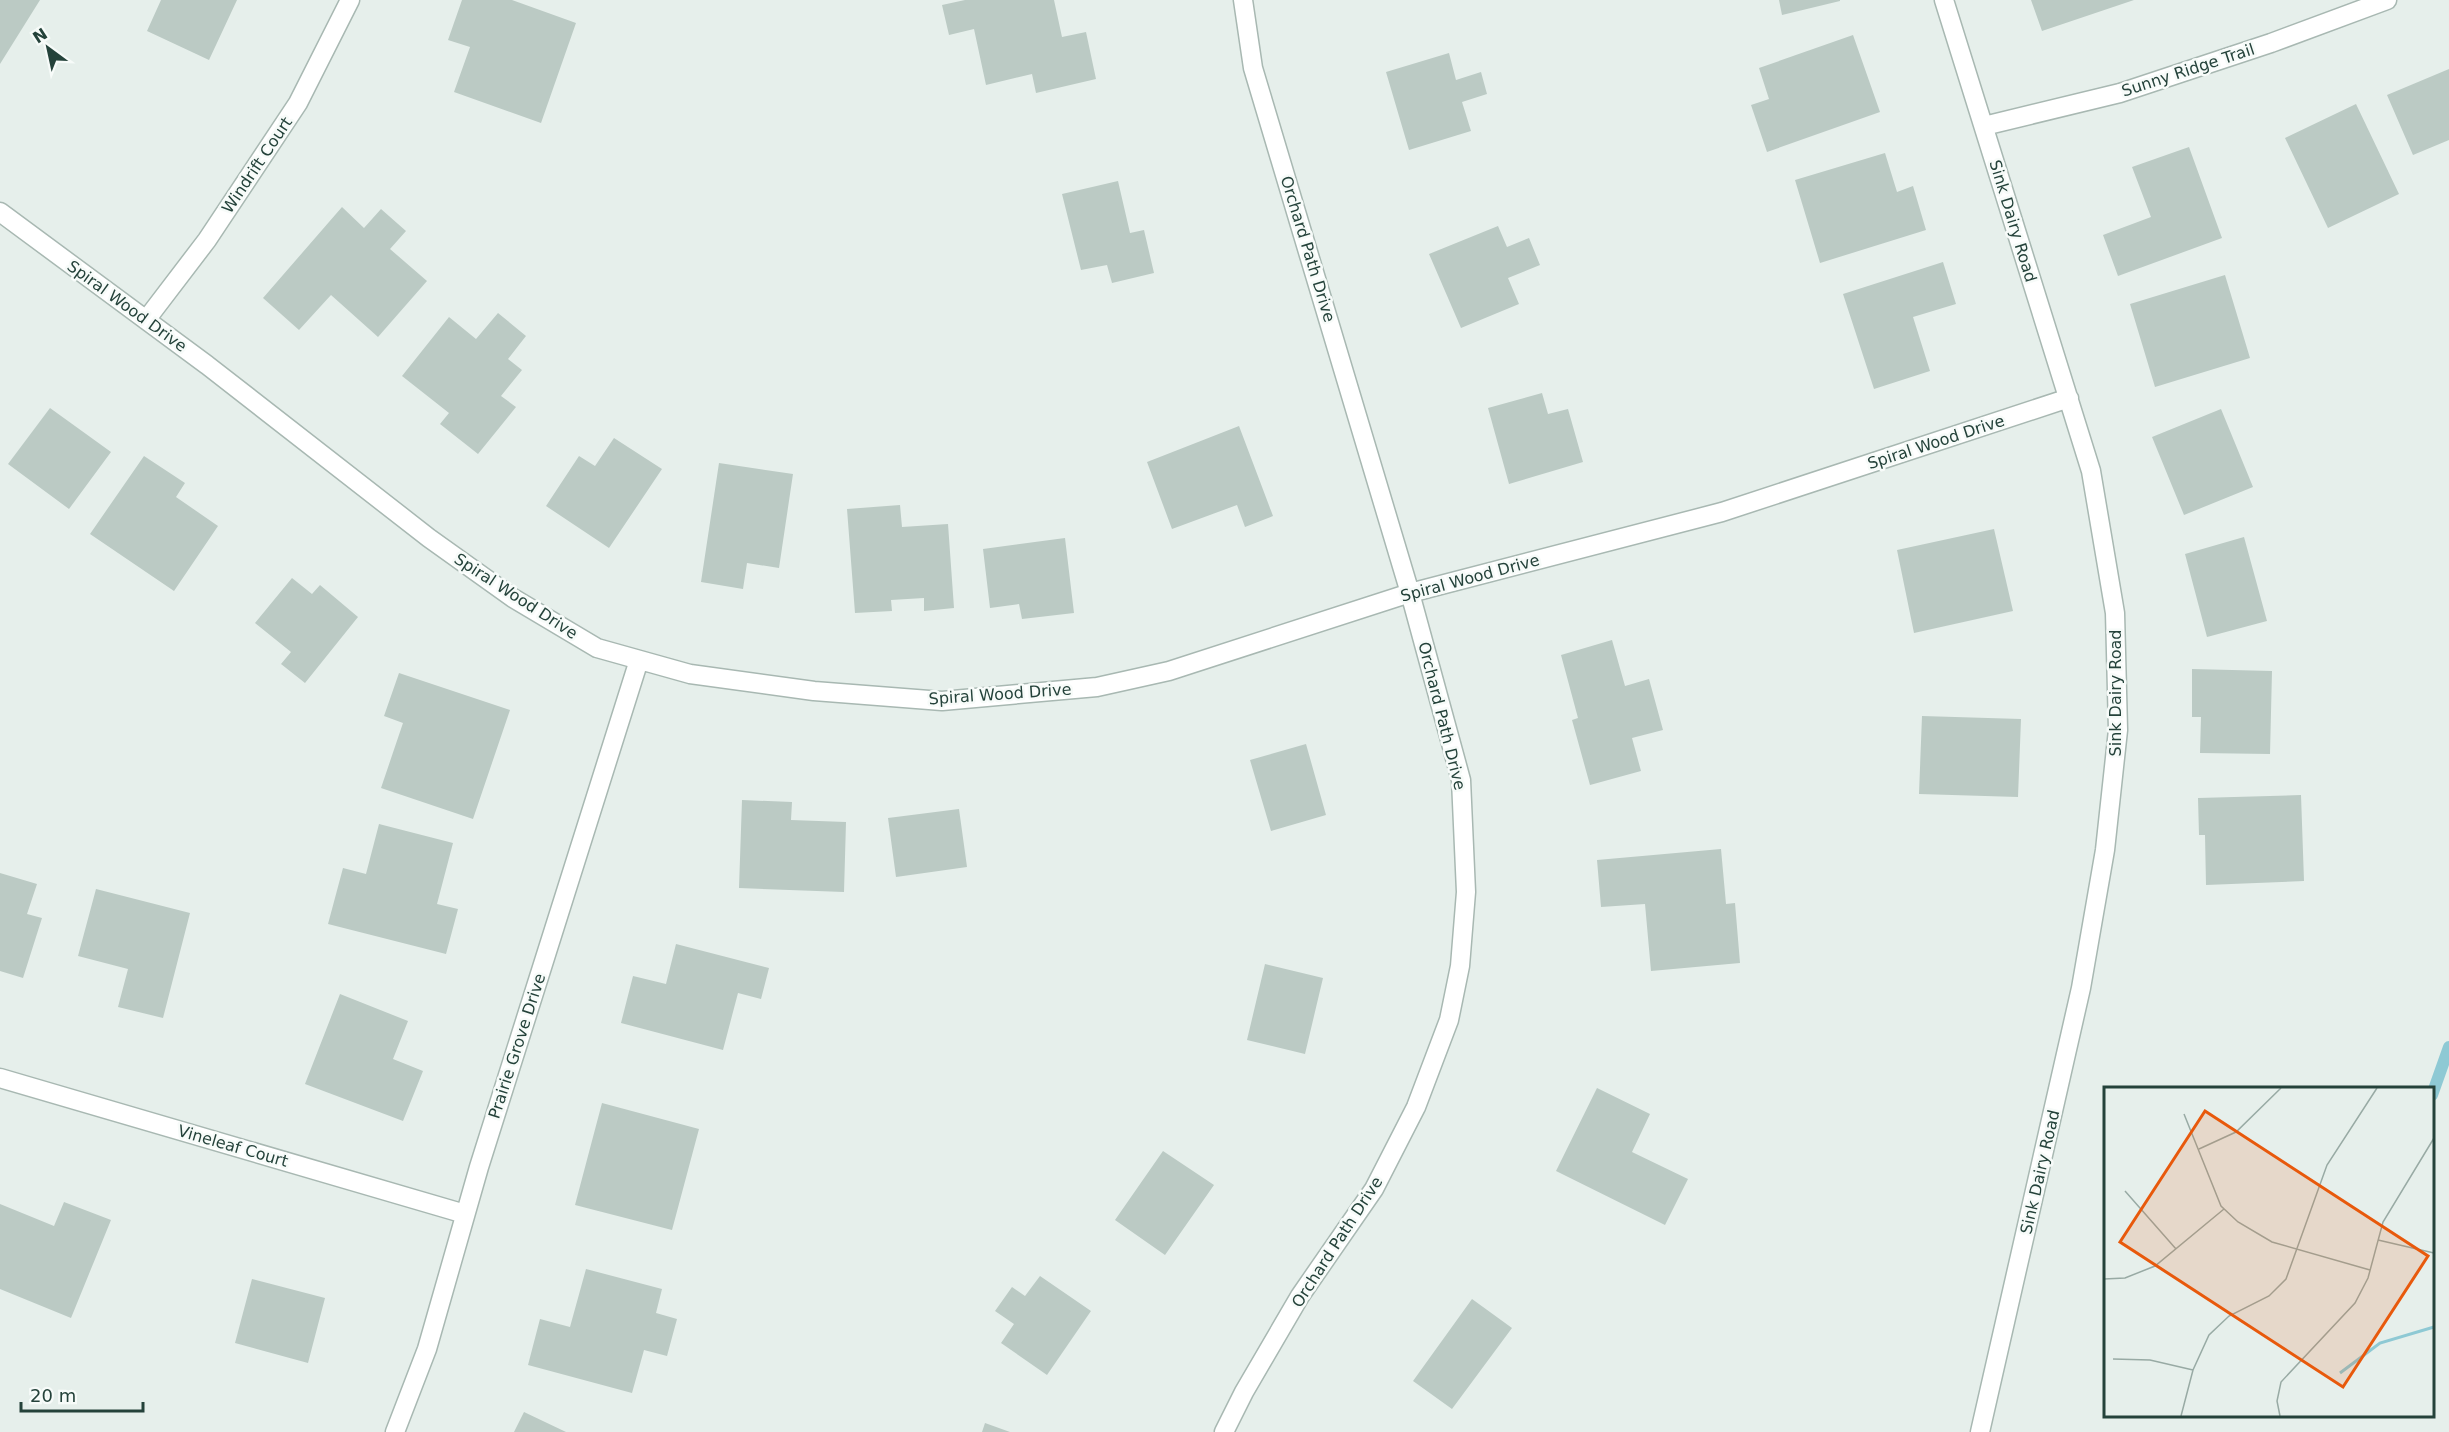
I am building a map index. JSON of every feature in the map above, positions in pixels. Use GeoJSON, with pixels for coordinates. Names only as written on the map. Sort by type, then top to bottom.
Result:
{"type":"FeatureCollection","features":[{"type":"Feature","properties":{"kind":"street","name":"Windrift Court"},"geometry":{"type":"LineString","coordinates":[[146,320],[207,240],[298,103],[350,0]]}},
{"type":"Feature","properties":{"kind":"street","name":"Orchard Path Drive"},"geometry":{"type":"LineString","coordinates":[[1224,1432],[1244,1392],[1300,1296],[1374,1189],[1416,1107],[1449,1020],[1460,966],[1466,892],[1461,780],[1410,593],[1253,68],[1243,0]]}},
{"type":"Feature","properties":{"kind":"street","name":"Sink Dairy Road"},"geometry":{"type":"LineString","coordinates":[[1944,0],[2091,471],[2115,613],[2118,730],[2105,850],[2081,987],[1980,1432]]}},
{"type":"Feature","properties":{"kind":"street","name":"Sunny Ridge Trail"},"geometry":{"type":"LineString","coordinates":[[1984,126],[2120,93],[2271,43],[2387,0]]}},
{"type":"Feature","properties":{"kind":"street","name":"Spiral Wood Drive"},"geometry":{"type":"LineString","coordinates":[[0,212],[146,320],[429,538],[513,598],[597,648],[690,674],[814,691],[942,701],[1097,687],[1169,671],[1410,593],[1722,512],[2069,398]]}},
{"type":"Feature","properties":{"kind":"street","name":"Prairie Grove Drive"},"geometry":{"type":"LineString","coordinates":[[395,1432],[427,1348],[465,1214],[639,660]]}},
{"type":"Feature","properties":{"kind":"street","name":"Vineleaf Court"},"geometry":{"type":"LineString","coordinates":[[0,1078],[465,1214]]}},
{"type":"Feature","properties":{"kind":"building"},"geometry":{"type":"Polygon","coordinates":[[[0,0],[40,0],[0,64],[0,0]]]}},
{"type":"Feature","properties":{"kind":"building"},"geometry":{"type":"Polygon","coordinates":[[[161,0],[237,0],[209,60],[147,31],[161,0]]]}},
{"type":"Feature","properties":{"kind":"building"},"geometry":{"type":"Polygon","coordinates":[[[462,0],[512,0],[576,23],[541,123],[454,92],[470,47],[448,40],[462,0]]]}},
{"type":"Feature","properties":{"kind":"building"},"geometry":{"type":"Polygon","coordinates":[[[965,0],[1054,0],[1062,37],[1086,32],[1096,79],[1036,93],[1032,74],[986,85],[974,29],[949,35],[942,5],[965,0]]]}},
{"type":"Feature","properties":{"kind":"building"},"geometry":{"type":"Polygon","coordinates":[[[1779,0],[1840,0],[1840,1],[1782,15],[1779,0]]]}},
{"type":"Feature","properties":{"kind":"building"},"geometry":{"type":"Polygon","coordinates":[[[2031,0],[2134,0],[2042,31],[2031,0]]]}},
{"type":"Feature","properties":{"kind":"building"},"geometry":{"type":"Polygon","coordinates":[[[1853,35],[1880,112],[1767,152],[1751,105],[1769,99],[1759,68],[1853,35]]]}},
{"type":"Feature","properties":{"kind":"building"},"geometry":{"type":"Polygon","coordinates":[[[1449,53],[1456,80],[1481,72],[1487,94],[1462,102],[1471,131],[1409,150],[1386,72],[1449,53]]]}},
{"type":"Feature","properties":{"kind":"building"},"geometry":{"type":"Polygon","coordinates":[[[2449,69],[2449,140],[2413,155],[2387,95],[2449,69]]]}},
{"type":"Feature","properties":{"kind":"building"},"geometry":{"type":"Polygon","coordinates":[[[2356,104],[2399,194],[2328,228],[2285,138],[2356,104]]]}},
{"type":"Feature","properties":{"kind":"building"},"geometry":{"type":"Polygon","coordinates":[[[2189,147],[2222,238],[2118,276],[2103,235],[2151,217],[2132,167],[2189,147]]]}},
{"type":"Feature","properties":{"kind":"building"},"geometry":{"type":"Polygon","coordinates":[[[1885,153],[1897,192],[1913,186],[1926,230],[1820,263],[1795,180],[1885,153]]]}},
{"type":"Feature","properties":{"kind":"building"},"geometry":{"type":"Polygon","coordinates":[[[1118,181],[1130,233],[1144,230],[1154,273],[1112,283],[1107,265],[1081,270],[1062,194],[1118,181]]]}},
{"type":"Feature","properties":{"kind":"building"},"geometry":{"type":"Polygon","coordinates":[[[342,207],[364,228],[381,209],[406,231],[390,249],[427,281],[378,337],[331,295],[299,330],[263,298],[342,207]]]}},
{"type":"Feature","properties":{"kind":"building"},"geometry":{"type":"Polygon","coordinates":[[[1498,226],[1507,247],[1529,238],[1540,265],[1508,278],[1519,304],[1461,328],[1429,254],[1498,226]]]}},
{"type":"Feature","properties":{"kind":"building"},"geometry":{"type":"Polygon","coordinates":[[[1943,262],[1956,304],[1913,317],[1930,371],[1874,389],[1843,294],[1943,262]]]}},
{"type":"Feature","properties":{"kind":"building"},"geometry":{"type":"Polygon","coordinates":[[[2225,275],[2250,358],[2155,387],[2130,304],[2225,275]]]}},
{"type":"Feature","properties":{"kind":"building"},"geometry":{"type":"Polygon","coordinates":[[[498,313],[526,336],[508,359],[522,370],[501,396],[516,407],[478,454],[440,424],[449,413],[402,376],[449,317],[476,339],[498,313]]]}},
{"type":"Feature","properties":{"kind":"building"},"geometry":{"type":"Polygon","coordinates":[[[1542,393],[1548,414],[1568,409],[1583,462],[1509,484],[1488,408],[1542,393]]]}},
{"type":"Feature","properties":{"kind":"building"},"geometry":{"type":"Polygon","coordinates":[[[50,408],[111,452],[69,509],[8,464],[50,408]]]}},
{"type":"Feature","properties":{"kind":"building"},"geometry":{"type":"Polygon","coordinates":[[[2221,409],[2253,487],[2184,515],[2152,437],[2221,409]]]}},
{"type":"Feature","properties":{"kind":"building"},"geometry":{"type":"Polygon","coordinates":[[[1239,426],[1273,516],[1245,527],[1237,505],[1172,529],[1147,462],[1239,426]]]}},
{"type":"Feature","properties":{"kind":"building"},"geometry":{"type":"Polygon","coordinates":[[[614,438],[662,469],[609,548],[546,506],[579,456],[595,466],[614,438]]]}},
{"type":"Feature","properties":{"kind":"building"},"geometry":{"type":"Polygon","coordinates":[[[144,456],[185,483],[176,497],[218,526],[174,591],[90,534],[144,456]]]}},
{"type":"Feature","properties":{"kind":"building"},"geometry":{"type":"Polygon","coordinates":[[[719,463],[793,474],[779,568],[747,563],[743,589],[701,582],[719,463]]]}},
{"type":"Feature","properties":{"kind":"building"},"geometry":{"type":"Polygon","coordinates":[[[900,505],[902,527],[948,524],[954,608],[924,611],[924,598],[891,600],[892,611],[855,613],[847,509],[900,505]]]}},
{"type":"Feature","properties":{"kind":"building"},"geometry":{"type":"Polygon","coordinates":[[[1994,529],[2013,611],[1914,633],[1897,550],[1994,529]]]}},
{"type":"Feature","properties":{"kind":"building"},"geometry":{"type":"Polygon","coordinates":[[[2244,537],[2267,621],[2207,637],[2185,554],[2244,537]]]}},
{"type":"Feature","properties":{"kind":"building"},"geometry":{"type":"Polygon","coordinates":[[[1065,538],[1074,613],[1022,619],[1019,604],[990,608],[983,549],[1065,538]]]}},
{"type":"Feature","properties":{"kind":"building"},"geometry":{"type":"Polygon","coordinates":[[[292,578],[312,594],[320,585],[358,617],[305,683],[281,664],[291,652],[255,623],[292,578]]]}},
{"type":"Feature","properties":{"kind":"building"},"geometry":{"type":"Polygon","coordinates":[[[1612,640],[1625,686],[1649,679],[1663,730],[1632,738],[1641,771],[1590,785],[1572,720],[1578,718],[1561,655],[1612,640]]]}},
{"type":"Feature","properties":{"kind":"building"},"geometry":{"type":"Polygon","coordinates":[[[2192,669],[2272,671],[2270,754],[2200,753],[2201,717],[2192,717],[2192,669]]]}},
{"type":"Feature","properties":{"kind":"building"},"geometry":{"type":"Polygon","coordinates":[[[399,673],[510,710],[473,819],[381,788],[403,723],[384,716],[399,673]]]}},
{"type":"Feature","properties":{"kind":"building"},"geometry":{"type":"Polygon","coordinates":[[[1922,716],[2021,719],[2018,797],[1919,794],[1922,716]]]}},
{"type":"Feature","properties":{"kind":"building"},"geometry":{"type":"Polygon","coordinates":[[[1306,744],[1326,815],[1271,831],[1250,760],[1306,744]]]}},
{"type":"Feature","properties":{"kind":"building"},"geometry":{"type":"Polygon","coordinates":[[[2301,795],[2304,881],[2206,885],[2205,835],[2199,835],[2198,798],[2301,795]]]}},
{"type":"Feature","properties":{"kind":"building"},"geometry":{"type":"Polygon","coordinates":[[[742,800],[792,802],[791,820],[846,822],[844,892],[739,888],[742,800]]]}},
{"type":"Feature","properties":{"kind":"building"},"geometry":{"type":"Polygon","coordinates":[[[959,809],[967,867],[896,877],[888,818],[959,809]]]}},
{"type":"Feature","properties":{"kind":"building"},"geometry":{"type":"Polygon","coordinates":[[[379,824],[453,843],[437,904],[458,909],[446,954],[328,924],[343,868],[366,874],[379,824]]]}},
{"type":"Feature","properties":{"kind":"building"},"geometry":{"type":"Polygon","coordinates":[[[1721,849],[1726,904],[1735,903],[1740,963],[1651,971],[1645,904],[1601,907],[1597,860],[1721,849]]]}},
{"type":"Feature","properties":{"kind":"building"},"geometry":{"type":"Polygon","coordinates":[[[0,873],[37,884],[27,914],[42,918],[23,978],[0,971],[0,873]]]}},
{"type":"Feature","properties":{"kind":"building"},"geometry":{"type":"Polygon","coordinates":[[[96,889],[190,913],[163,1018],[118,1007],[128,969],[78,956],[96,889]]]}},
{"type":"Feature","properties":{"kind":"building"},"geometry":{"type":"Polygon","coordinates":[[[676,944],[769,968],[761,999],[738,993],[723,1050],[621,1023],[633,976],[666,984],[676,944]]]}},
{"type":"Feature","properties":{"kind":"building"},"geometry":{"type":"Polygon","coordinates":[[[1265,964],[1323,978],[1305,1054],[1247,1040],[1265,964]]]}},
{"type":"Feature","properties":{"kind":"building"},"geometry":{"type":"Polygon","coordinates":[[[340,994],[408,1021],[393,1059],[423,1071],[403,1121],[305,1084],[340,994]]]}},
{"type":"Feature","properties":{"kind":"building"},"geometry":{"type":"Polygon","coordinates":[[[1597,1088],[1650,1114],[1632,1152],[1688,1179],[1665,1225],[1556,1171],[1597,1088]]]}},
{"type":"Feature","properties":{"kind":"building"},"geometry":{"type":"Polygon","coordinates":[[[602,1103],[699,1129],[672,1230],[575,1205],[602,1103]]]}},
{"type":"Feature","properties":{"kind":"building"},"geometry":{"type":"Polygon","coordinates":[[[1163,1151],[1214,1185],[1165,1255],[1115,1220],[1163,1151]]]}},
{"type":"Feature","properties":{"kind":"building"},"geometry":{"type":"Polygon","coordinates":[[[64,1202],[111,1220],[71,1318],[0,1289],[0,1204],[54,1226],[64,1202]]]}},
{"type":"Feature","properties":{"kind":"building"},"geometry":{"type":"Polygon","coordinates":[[[586,1269],[662,1289],[656,1313],[677,1319],[667,1356],[644,1350],[632,1393],[528,1365],[540,1319],[570,1327],[586,1269]]]}},
{"type":"Feature","properties":{"kind":"building"},"geometry":{"type":"Polygon","coordinates":[[[1040,1276],[1091,1311],[1047,1375],[1001,1343],[1014,1324],[995,1311],[1012,1287],[1025,1296],[1040,1276]]]}},
{"type":"Feature","properties":{"kind":"building"},"geometry":{"type":"Polygon","coordinates":[[[252,1279],[325,1298],[308,1363],[235,1343],[252,1279]]]}},
{"type":"Feature","properties":{"kind":"building"},"geometry":{"type":"Polygon","coordinates":[[[1472,1299],[1512,1328],[1452,1409],[1413,1381],[1472,1299]]]}},
{"type":"Feature","properties":{"kind":"building"},"geometry":{"type":"Polygon","coordinates":[[[524,1412],[566,1432],[514,1432],[524,1412]]]}},
{"type":"Feature","properties":{"kind":"building"},"geometry":{"type":"Polygon","coordinates":[[[985,1423],[1010,1432],[982,1432],[985,1423]]]}},
{"type":"Feature","properties":{"kind":"waterway"},"geometry":{"type":"LineString","coordinates":[[2434,1089],[2449,1047]]}}]}
